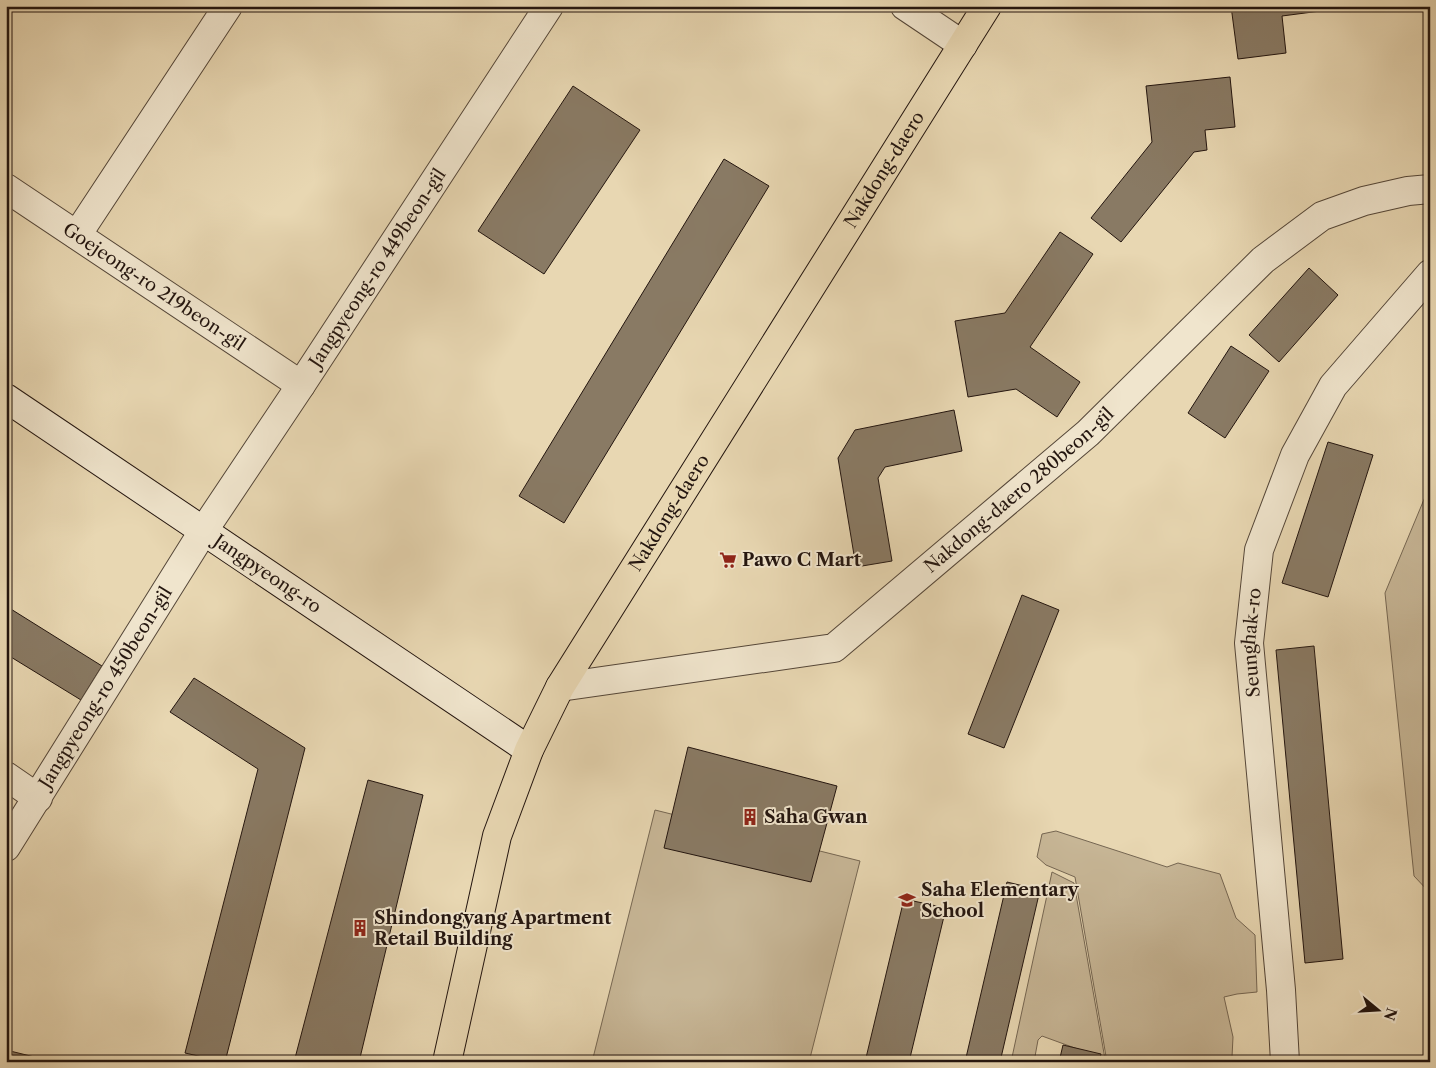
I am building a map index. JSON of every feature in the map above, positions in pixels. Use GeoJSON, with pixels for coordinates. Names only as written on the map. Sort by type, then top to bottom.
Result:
{"type":"FeatureCollection","features":[{"type":"Feature","properties":{"kind":"main road","name":"Nakdong-daero"},"geometry":{"type":"LineString","coordinates":[[447,1062],[497,836],[529,750],[560,688],[987,6]]}},
{"type":"Feature","properties":{"kind":"street"},"geometry":{"type":"LineString","coordinates":[[77,235],[228,6]]}},
{"type":"Feature","properties":{"kind":"street","name":"Jangpyeong-ro 449beon-gil"},"geometry":{"type":"LineString","coordinates":[[204,530],[549,6]]}},
{"type":"Feature","properties":{"kind":"street"},"geometry":{"type":"LineString","coordinates":[[905,6],[963,45]]}},
{"type":"Feature","properties":{"kind":"street","name":"Goejeong-ro 219beon-gil"},"geometry":{"type":"LineString","coordinates":[[6,188],[301,385]]}},
{"type":"Feature","properties":{"kind":"street","name":"Nakdong-daero 280beon-gil"},"geometry":{"type":"LineString","coordinates":[[560,688],[834,648],[1088,433],[1262,260],[1322,216],[1364,201],[1408,191],[1430,189]]}},
{"type":"Feature","properties":{"kind":"street","name":"Seunghak-ro"},"geometry":{"type":"LineString","coordinates":[[1285,1062],[1281,990],[1249,643],[1259,550],[1295,455],[1333,386],[1430,274]]}},
{"type":"Feature","properties":{"kind":"street","name":"Jangpyeong-ro"},"geometry":{"type":"LineString","coordinates":[[6,398],[529,750]]}},
{"type":"Feature","properties":{"kind":"street","name":"Jangpyeong-ro 450beon-gil"},"geometry":{"type":"LineString","coordinates":[[6,847],[204,530]]}},
{"type":"Feature","properties":{"kind":"street"},"geometry":{"type":"LineString","coordinates":[[6,776],[38,798]]}},
{"type":"Feature","properties":{"kind":"shaded area"},"geometry":{"type":"Polygon","coordinates":[[[1430,485],[1430,893],[1414,876],[1385,593],[1430,485]]]}},
{"type":"Feature","properties":{"kind":"shaded area"},"geometry":{"type":"Polygon","coordinates":[[[655,810],[860,861],[809,1062],[592,1062],[655,810]]]}},
{"type":"Feature","properties":{"kind":"shaded area"},"geometry":{"type":"Polygon","coordinates":[[[1056,831],[1167,867],[1178,863],[1220,874],[1236,918],[1255,935],[1257,992],[1224,997],[1233,1037],[1232,1057],[1221,1062],[1107,1062],[1075,877],[1046,865],[1037,857],[1042,834],[1056,831]]]}},
{"type":"Feature","properties":{"kind":"shaded area"},"geometry":{"type":"Polygon","coordinates":[[[1052,872],[1074,883],[1105,1059],[1042,1036],[1038,1040],[1034,1062],[1011,1062],[1052,872]]]}},
{"type":"Feature","properties":{"kind":"building"},"geometry":{"type":"Polygon","coordinates":[[[1231,6],[1359,6],[1282,16],[1286,53],[1238,59],[1231,6]]]}},
{"type":"Feature","properties":{"kind":"building"},"geometry":{"type":"Polygon","coordinates":[[[1230,77],[1235,127],[1205,130],[1207,150],[1194,152],[1121,242],[1091,218],[1152,142],[1146,86],[1230,77]]]}},
{"type":"Feature","properties":{"kind":"building"},"geometry":{"type":"Polygon","coordinates":[[[573,86],[640,130],[544,274],[478,231],[573,86]]]}},
{"type":"Feature","properties":{"kind":"building"},"geometry":{"type":"Polygon","coordinates":[[[724,159],[769,186],[564,523],[519,496],[724,159]]]}},
{"type":"Feature","properties":{"kind":"building"},"geometry":{"type":"Polygon","coordinates":[[[1060,232],[1093,254],[1030,347],[1080,382],[1057,417],[1016,389],[968,397],[955,321],[1005,313],[1060,232]]]}},
{"type":"Feature","properties":{"kind":"building"},"geometry":{"type":"Polygon","coordinates":[[[1309,268],[1338,295],[1279,362],[1249,335],[1309,268]]]}},
{"type":"Feature","properties":{"kind":"building"},"geometry":{"type":"Polygon","coordinates":[[[1231,346],[1269,371],[1225,438],[1188,413],[1231,346]]]}},
{"type":"Feature","properties":{"kind":"building"},"geometry":{"type":"Polygon","coordinates":[[[954,410],[962,451],[885,467],[878,478],[892,561],[856,567],[838,458],[855,430],[954,410]]]}},
{"type":"Feature","properties":{"kind":"building"},"geometry":{"type":"Polygon","coordinates":[[[1328,442],[1373,455],[1328,597],[1282,583],[1328,442]]]}},
{"type":"Feature","properties":{"kind":"building"},"geometry":{"type":"Polygon","coordinates":[[[1022,595],[1059,610],[1004,748],[968,734],[1022,595]]]}},
{"type":"Feature","properties":{"kind":"building"},"geometry":{"type":"Polygon","coordinates":[[[6,606],[102,666],[81,700],[6,654],[6,606]]]}},
{"type":"Feature","properties":{"kind":"building"},"geometry":{"type":"Polygon","coordinates":[[[1314,646],[1343,959],[1305,963],[1276,650],[1314,646]]]}},
{"type":"Feature","properties":{"kind":"building"},"geometry":{"type":"Polygon","coordinates":[[[194,678],[305,748],[225,1062],[185,1053],[258,769],[170,712],[194,678]]]}},
{"type":"Feature","properties":{"kind":"building","name":"Saha Gwan"},"geometry":{"type":"Polygon","coordinates":[[[688,747],[837,786],[811,882],[664,848],[688,747]]]}},
{"type":"Feature","properties":{"kind":"building","name":"Shindongyang Apartment Retail Building"},"geometry":{"type":"Polygon","coordinates":[[[368,780],[423,795],[359,1062],[294,1062],[368,780]]]}},
{"type":"Feature","properties":{"kind":"building"},"geometry":{"type":"Polygon","coordinates":[[[1007,882],[1040,890],[1000,1062],[965,1062],[1007,882]]]}},
{"type":"Feature","properties":{"kind":"building"},"geometry":{"type":"Polygon","coordinates":[[[904,899],[946,908],[909,1062],[865,1062],[904,899]]]}},
{"type":"Feature","properties":{"kind":"building"},"geometry":{"type":"Polygon","coordinates":[[[1063,1045],[1101,1054],[1099,1062],[1059,1062],[1063,1045]]]}},
{"type":"Feature","properties":{"kind":"building"},"geometry":{"type":"Polygon","coordinates":[[[6,1050],[55,1062],[6,1062],[6,1050]]]}},
{"type":"Feature","properties":{"kind":"place","name":"Pawo C Mart"},"geometry":{"type":"Point","coordinates":[728,560]}},
{"type":"Feature","properties":{"kind":"place","name":"Saha Gwan"},"geometry":{"type":"Point","coordinates":[750,817]}},
{"type":"Feature","properties":{"kind":"place","name":"Saha Elementary School"},"geometry":{"type":"Point","coordinates":[907,900]}},
{"type":"Feature","properties":{"kind":"place","name":"Shindongyang Apartment Retail Building"},"geometry":{"type":"Point","coordinates":[360,928]}}]}
